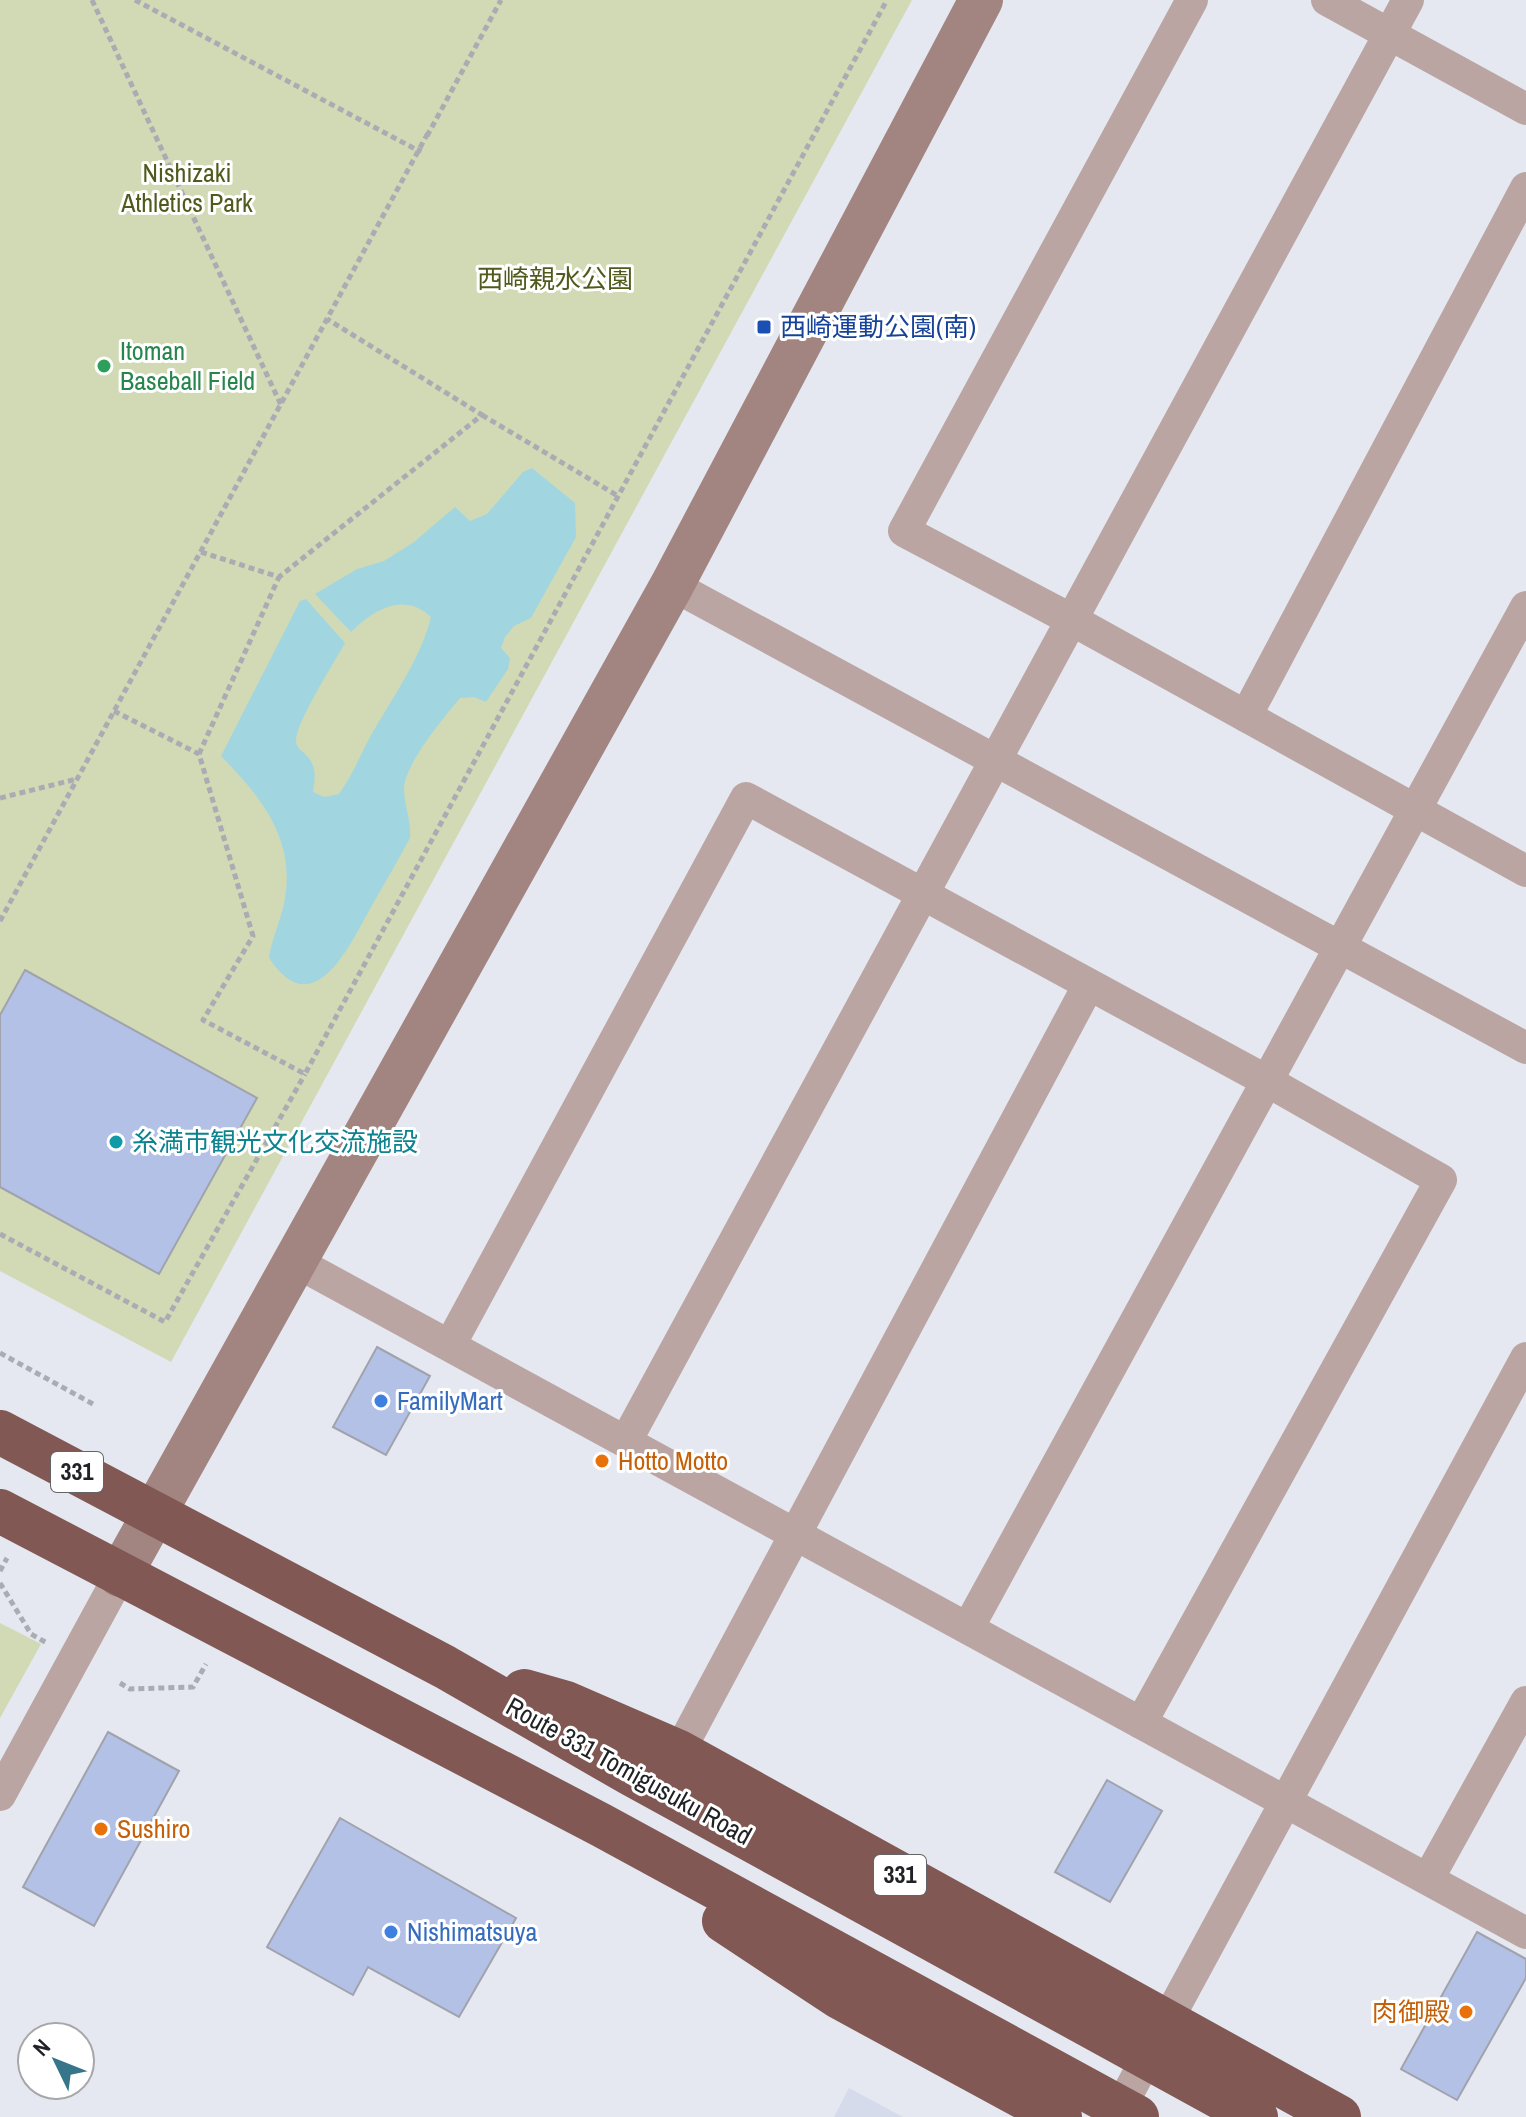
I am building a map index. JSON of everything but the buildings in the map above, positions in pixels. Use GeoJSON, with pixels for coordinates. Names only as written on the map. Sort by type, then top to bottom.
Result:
{"type":"FeatureCollection","features":[{"type":"Feature","properties":{"kind":"highway","name":"Route 331 Tomigusuku Road"},"geometry":{"type":"LineString","coordinates":[[0,1432],[445,1667],[631,1774],[1256,2117]]}},
{"type":"Feature","properties":{"kind":"highway"},"geometry":{"type":"LineString","coordinates":[[0,1511],[585,1816],[1137,2117]]}},
{"type":"Feature","properties":{"kind":"highway","name":"331"},"geometry":{"type":"LineString","coordinates":[[445,1667],[566,1703],[679,1752],[1339,2117]]}},
{"type":"Feature","properties":{"kind":"highway"},"geometry":{"type":"LineString","coordinates":[[585,1816],[608,1846],[839,1997],[1060,2117]]}},
{"type":"Feature","properties":{"kind":"street"},"geometry":{"type":"LineString","coordinates":[[0,1795],[154,1512],[672,585],[981,0]]}},
{"type":"Feature","properties":{"kind":"street"},"geometry":{"type":"LineString","coordinates":[[1192,0],[904,531],[1072,620],[1526,871]]}},
{"type":"Feature","properties":{"kind":"street"},"geometry":{"type":"LineString","coordinates":[[1327,0],[1526,109]]}},
{"type":"Feature","properties":{"kind":"street"},"geometry":{"type":"LineString","coordinates":[[626,1441],[1408,0]]}},
{"type":"Feature","properties":{"kind":"street"},"geometry":{"type":"LineString","coordinates":[[1246,716],[1526,188]]}},
{"type":"Feature","properties":{"kind":"street"},"geometry":{"type":"LineString","coordinates":[[672,585],[1526,1048]]}},
{"type":"Feature","properties":{"kind":"street"},"geometry":{"type":"LineString","coordinates":[[968,1628],[1526,607]]}},
{"type":"Feature","properties":{"kind":"street"},"geometry":{"type":"LineString","coordinates":[[450,1345],[746,798],[1267,1081],[1441,1180],[1141,1723]]}},
{"type":"Feature","properties":{"kind":"street"},"geometry":{"type":"LineString","coordinates":[[679,1752],[1088,986]]}},
{"type":"Feature","properties":{"kind":"street"},"geometry":{"type":"LineString","coordinates":[[296,1262],[1526,1933]]}},
{"type":"Feature","properties":{"kind":"street"},"geometry":{"type":"LineString","coordinates":[[1115,2117],[1526,1358]]}},
{"type":"Feature","properties":{"kind":"street"},"geometry":{"type":"LineString","coordinates":[[1428,1879],[1526,1702]]}},
{"type":"Feature","properties":{"kind":"path"},"geometry":{"type":"LineString","coordinates":[[92,0],[281,405]]}},
{"type":"Feature","properties":{"kind":"path"},"geometry":{"type":"LineString","coordinates":[[135,0],[419,151],[428,133]]}},
{"type":"Feature","properties":{"kind":"path"},"geometry":{"type":"LineString","coordinates":[[0,921],[501,0]]}},
{"type":"Feature","properties":{"kind":"path"},"geometry":{"type":"LineString","coordinates":[[0,1234],[165,1322],[305,1074],[887,0]]}},
{"type":"Feature","properties":{"kind":"path"},"geometry":{"type":"LineString","coordinates":[[327,319],[618,496]]}},
{"type":"Feature","properties":{"kind":"path"},"geometry":{"type":"LineString","coordinates":[[305,1074],[203,1020],[253,936],[199,754],[279,577],[482,415]]}},
{"type":"Feature","properties":{"kind":"path"},"geometry":{"type":"LineString","coordinates":[[201,552],[279,577]]}},
{"type":"Feature","properties":{"kind":"path"},"geometry":{"type":"LineString","coordinates":[[114,711],[199,754]]}},
{"type":"Feature","properties":{"kind":"path"},"geometry":{"type":"LineString","coordinates":[[0,798],[77,779]]}},
{"type":"Feature","properties":{"kind":"path"},"geometry":{"type":"LineString","coordinates":[[0,1353],[93,1404]]}},
{"type":"Feature","properties":{"kind":"path"},"geometry":{"type":"LineString","coordinates":[[0,1583],[31,1634],[55,1647]]}},
{"type":"Feature","properties":{"kind":"path"},"geometry":{"type":"LineString","coordinates":[[120,1683],[130,1689],[193,1687],[210,1656]]}},
{"type":"Feature","properties":{"kind":"shaded area"},"geometry":{"type":"Polygon","coordinates":[[[849,2088],[903,2117],[834,2117],[849,2088]]]}},
{"type":"Feature","properties":{"kind":"green space","name":"西崎親水公園"},"geometry":{"type":"Polygon","coordinates":[[[0,0],[912,0],[171,1362],[0,1271],[0,0]]]}},
{"type":"Feature","properties":{"kind":"green space"},"geometry":{"type":"Polygon","coordinates":[[[0,1623],[41,1644],[0,1718],[0,1623]]]}},
{"type":"Feature","properties":{"kind":"water"},"geometry":{"type":"Polygon","coordinates":[[[532,468],[575,503],[576,537],[531,618],[514,626],[505,637],[501,648],[510,658],[508,669],[486,702],[474,697],[460,698],[426,741],[411,766],[404,788],[410,838],[352,942],[328,973],[315,982],[300,984],[285,977],[269,958],[285,898],[285,856],[261,803],[221,756],[300,601],[306,599],[345,643],[309,707],[296,743],[314,768],[313,792],[324,797],[339,794],[412,664],[431,617],[410,605],[389,606],[351,632],[315,594],[357,569],[384,561],[414,542],[455,507],[470,521],[487,514],[523,472],[532,468]]]}},
{"type":"Feature","properties":{"kind":"place","name":"西崎運動公園(南)"},"geometry":{"type":"Point","coordinates":[764,327]}},
{"type":"Feature","properties":{"kind":"place","name":"Itoman Baseball Field"},"geometry":{"type":"Point","coordinates":[104,366]}},
{"type":"Feature","properties":{"kind":"place","name":"糸満市観光文化交流施設"},"geometry":{"type":"Point","coordinates":[116,1142]}},
{"type":"Feature","properties":{"kind":"place","name":"FamilyMart"},"geometry":{"type":"Point","coordinates":[381,1401]}},
{"type":"Feature","properties":{"kind":"place","name":"Hotto Motto"},"geometry":{"type":"Point","coordinates":[602,1461]}},
{"type":"Feature","properties":{"kind":"place","name":"Sushiro"},"geometry":{"type":"Point","coordinates":[101,1829]}},
{"type":"Feature","properties":{"kind":"place","name":"Nishimatsuya"},"geometry":{"type":"Point","coordinates":[391,1932]}},
{"type":"Feature","properties":{"kind":"place","name":"肉御殿"},"geometry":{"type":"Point","coordinates":[1466,2012]}},
{"type":"Feature","properties":{"kind":"park label","name":"Nishizaki Athletics Park"},"geometry":{"type":"Point","coordinates":[187,188]}}]}
